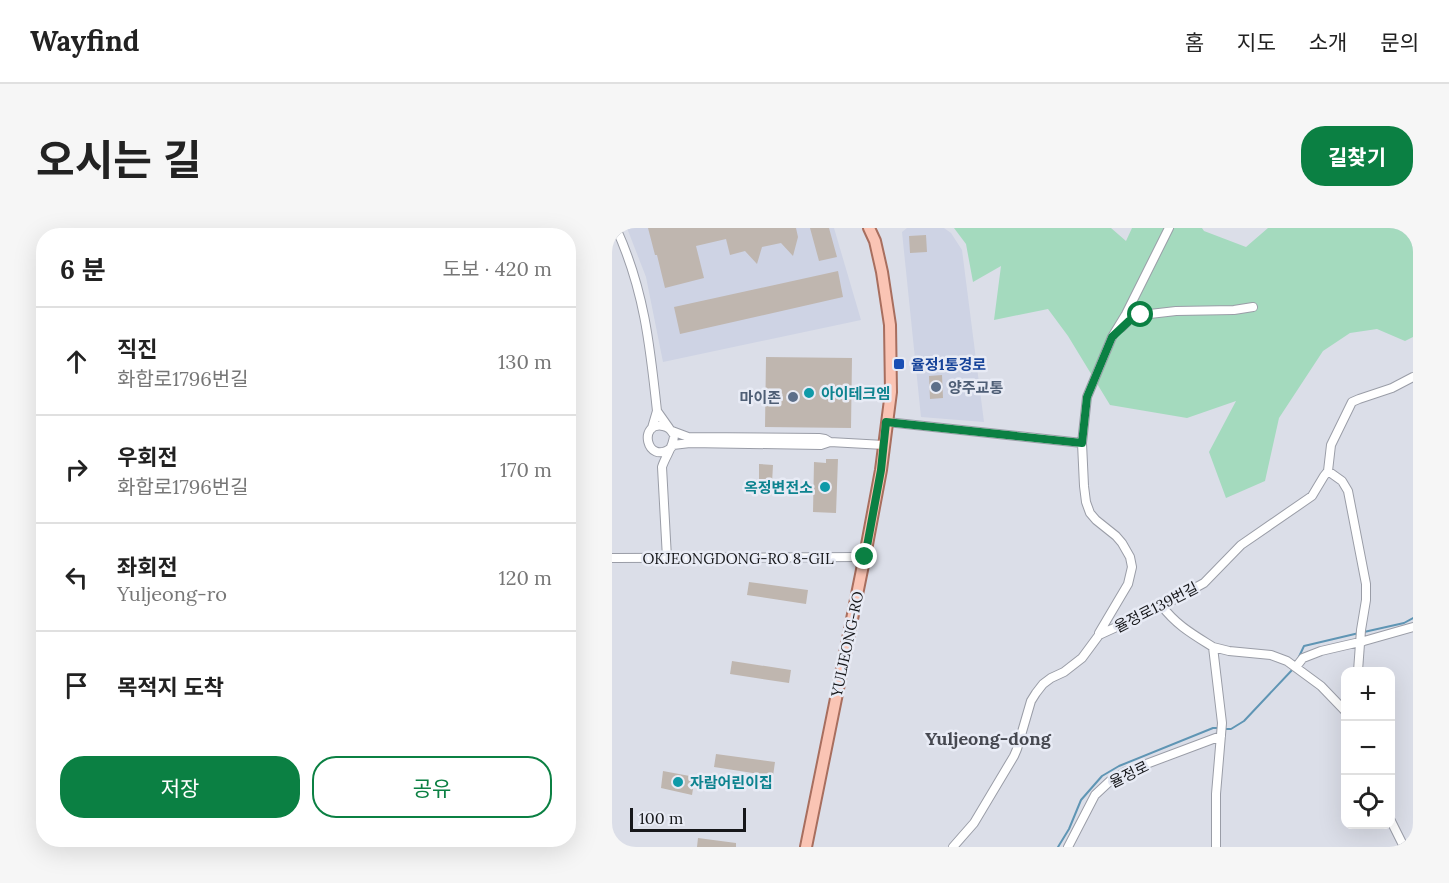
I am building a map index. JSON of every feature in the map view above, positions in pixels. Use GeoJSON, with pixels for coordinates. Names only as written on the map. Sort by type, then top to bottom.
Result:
{"type":"FeatureCollection","features":[{"type":"Feature","properties":{"kind":"main road","name":"YULJEONG-RO"},"geometry":{"type":"LineString","coordinates":[[806,847],[865,557],[881,470],[891,392],[890,324],[882,272],[875,241],[869,228]]}},
{"type":"Feature","properties":{"kind":"street"},"geometry":{"type":"LineString","coordinates":[[616,228],[642,302],[657,411],[647,440],[662,467]]}},
{"type":"Feature","properties":{"kind":"street"},"geometry":{"type":"LineString","coordinates":[[1099,633],[1128,584],[1132,567],[1130,557],[1122,543],[1090,513],[1085,497],[1082,443],[1087,397],[1112,337],[1126,314],[1168,228]]}},
{"type":"Feature","properties":{"kind":"street"},"geometry":{"type":"LineString","coordinates":[[1112,337],[1129,321],[1141,315],[1176,311],[1253,308]]}},
{"type":"Feature","properties":{"kind":"street","name":"율정로139번길"},"geometry":{"type":"LineString","coordinates":[[953,847],[974,823],[1014,756],[1031,701],[1043,684],[1082,658],[1099,635],[1162,606],[1204,582],[1241,546],[1312,496],[1328,471],[1331,445],[1352,402],[1392,388],[1413,377]]}},
{"type":"Feature","properties":{"kind":"street"},"geometry":{"type":"LineString","coordinates":[[657,411],[674,440],[662,467],[667,558]]}},
{"type":"Feature","properties":{"kind":"street"},"geometry":{"type":"LineString","coordinates":[[886,422],[1082,443]]}},
{"type":"Feature","properties":{"kind":"street"},"geometry":{"type":"LineString","coordinates":[[652,428],[661,425],[688,437],[819,438],[830,442]]}},
{"type":"Feature","properties":{"kind":"street"},"geometry":{"type":"LineString","coordinates":[[654,451],[663,452],[672,446],[690,443],[884,444]]}},
{"type":"Feature","properties":{"kind":"street"},"geometry":{"type":"LineString","coordinates":[[1328,471],[1342,481],[1348,491],[1366,584],[1358,667]]}},
{"type":"Feature","properties":{"kind":"street","name":"OKJEONGDONG-RO 8-GIL"},"geometry":{"type":"LineString","coordinates":[[612,558],[865,557]]}},
{"type":"Feature","properties":{"kind":"street"},"geometry":{"type":"LineString","coordinates":[[1162,606],[1180,627],[1213,646],[1229,651],[1270,655],[1287,661],[1321,686],[1341,707]]}},
{"type":"Feature","properties":{"kind":"street"},"geometry":{"type":"LineString","coordinates":[[1296,667],[1303,658],[1321,651],[1413,627]]}},
{"type":"Feature","properties":{"kind":"street"},"geometry":{"type":"LineString","coordinates":[[1213,646],[1222,723],[1216,794],[1216,847]]}},
{"type":"Feature","properties":{"kind":"street","name":"율정로"},"geometry":{"type":"LineString","coordinates":[[1068,847],[1095,795],[1110,781],[1125,772],[1221,735]]}},
{"type":"Feature","properties":{"kind":"street"},"geometry":{"type":"LineString","coordinates":[[1395,829],[1404,847]]}},
{"type":"Feature","properties":{"kind":"shaded area"},"geometry":{"type":"Polygon","coordinates":[[[627,228],[834,228],[861,320],[663,362],[646,277],[627,228]]]}},
{"type":"Feature","properties":{"kind":"shaded area","name":"양주교통"},"geometry":{"type":"Polygon","coordinates":[[[907,228],[944,228],[951,233],[962,250],[984,422],[921,417],[902,232],[907,228]]]}},
{"type":"Feature","properties":{"kind":"green space"},"geometry":{"type":"Polygon","coordinates":[[[954,228],[1111,228],[1126,241],[1132,228],[1202,228],[1204,231],[1246,247],[1268,228],[1413,228],[1413,337],[1405,341],[1377,329],[1350,333],[1323,351],[1279,418],[1265,481],[1226,498],[1209,452],[1236,401],[1187,418],[1110,405],[1068,336],[1048,309],[994,320],[1001,266],[973,282],[966,244],[954,228]]]}},
{"type":"Feature","properties":{"kind":"building"},"geometry":{"type":"Polygon","coordinates":[[[648,228],[796,228],[798,237],[793,256],[781,243],[762,247],[757,264],[745,251],[730,255],[726,239],[696,246],[704,278],[665,288],[648,228]]]}},
{"type":"Feature","properties":{"kind":"building"},"geometry":{"type":"Polygon","coordinates":[[[810,228],[829,228],[837,257],[819,261],[810,228]]]}},
{"type":"Feature","properties":{"kind":"building"},"geometry":{"type":"Polygon","coordinates":[[[926,235],[927,252],[910,253],[909,236],[926,235]]]}},
{"type":"Feature","properties":{"kind":"building"},"geometry":{"type":"Polygon","coordinates":[[[838,271],[843,297],[680,334],[674,307],[838,271]]]}},
{"type":"Feature","properties":{"kind":"building","name":"아이테크엠"},"geometry":{"type":"Polygon","coordinates":[[[766,357],[852,358],[851,428],[765,427],[766,357]]]}},
{"type":"Feature","properties":{"kind":"building","name":"양주교통"},"geometry":{"type":"Polygon","coordinates":[[[942,375],[943,398],[930,399],[929,376],[942,375]]]}},
{"type":"Feature","properties":{"kind":"building","name":"옥정변전소"},"geometry":{"type":"Polygon","coordinates":[[[826,459],[838,459],[836,513],[813,512],[814,462],[826,463],[826,459]]]}},
{"type":"Feature","properties":{"kind":"building"},"geometry":{"type":"Polygon","coordinates":[[[759,464],[773,465],[772,483],[759,483],[759,464]]]}},
{"type":"Feature","properties":{"kind":"building"},"geometry":{"type":"Polygon","coordinates":[[[749,582],[808,590],[806,604],[747,595],[749,582]]]}},
{"type":"Feature","properties":{"kind":"building"},"geometry":{"type":"Polygon","coordinates":[[[732,661],[791,670],[789,683],[730,674],[732,661]]]}},
{"type":"Feature","properties":{"kind":"building"},"geometry":{"type":"Polygon","coordinates":[[[716,754],[775,762],[773,776],[714,767],[716,754]]]}},
{"type":"Feature","properties":{"kind":"building","name":"자람어린이집"},"geometry":{"type":"Polygon","coordinates":[[[663,771],[695,777],[692,795],[661,788],[663,771]]]}},
{"type":"Feature","properties":{"kind":"building"},"geometry":{"type":"Polygon","coordinates":[[[698,838],[736,843],[736,847],[697,847],[698,838]]]}},
{"type":"Feature","properties":{"kind":"waterway"},"geometry":{"type":"LineString","coordinates":[[1364,632],[1404,623],[1413,618]]}},
{"type":"Feature","properties":{"kind":"waterway"},"geometry":{"type":"LineString","coordinates":[[1297,661],[1304,646],[1359,633]]}},
{"type":"Feature","properties":{"kind":"waterway"},"geometry":{"type":"LineString","coordinates":[[1225,729],[1231,729],[1244,721],[1293,669]]}},
{"type":"Feature","properties":{"kind":"waterway"},"geometry":{"type":"LineString","coordinates":[[1058,847],[1069,829],[1081,800],[1102,776],[1119,766],[1213,728],[1219,728]]}},
{"type":"Feature","properties":{"kind":"place","name":"율정1통경로"},"geometry":{"type":"Point","coordinates":[899,364]}},
{"type":"Feature","properties":{"kind":"place","name":"양주교통"},"geometry":{"type":"Point","coordinates":[936,387]}},
{"type":"Feature","properties":{"kind":"place","name":"아이테크엠"},"geometry":{"type":"Point","coordinates":[809,393]}},
{"type":"Feature","properties":{"kind":"place","name":"마이존"},"geometry":{"type":"Point","coordinates":[793,397]}},
{"type":"Feature","properties":{"kind":"place","name":"옥정변전소"},"geometry":{"type":"Point","coordinates":[825,487]}},
{"type":"Feature","properties":{"kind":"place","name":"자람어린이집"},"geometry":{"type":"Point","coordinates":[678,782]}},
{"type":"Feature","properties":{"kind":"district","name":"Yuljeong-dong"},"geometry":{"type":"Point","coordinates":[988,738]}},
{"type":"Feature","properties":{"kind":"route"},"geometry":{"type":"LineString","coordinates":[[865,557],[881,470],[886,422],[1082,443],[1087,397],[1112,337],[1129,321],[1141,315]]}}]}
